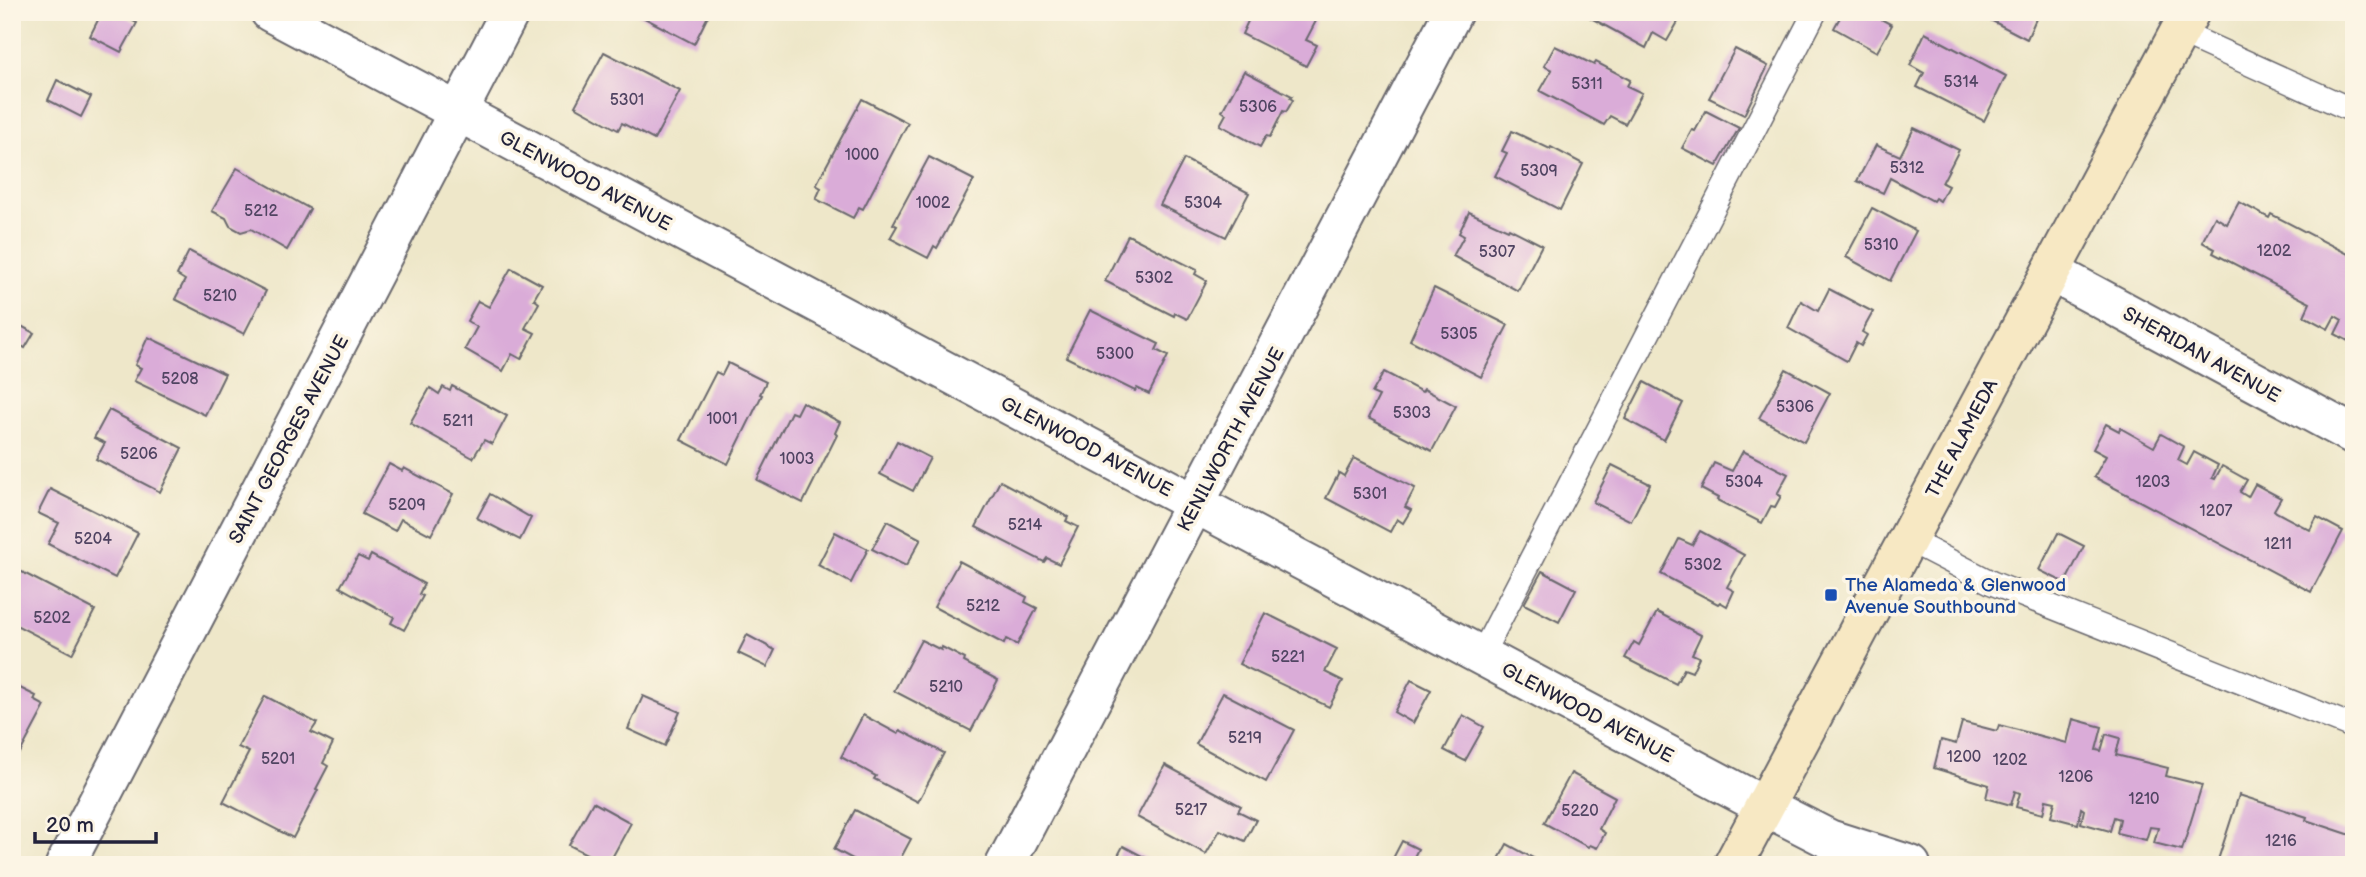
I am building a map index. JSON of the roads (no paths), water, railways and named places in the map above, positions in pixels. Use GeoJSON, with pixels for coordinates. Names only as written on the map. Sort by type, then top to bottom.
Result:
{"type":"FeatureCollection","features":[{"type":"Feature","properties":{"kind":"main road","name":"THE ALAMEDA"},"geometry":{"type":"LineString","coordinates":[[1732,865],[2184,22]]}},
{"type":"Feature","properties":{"kind":"street","name":"GLENWOOD AVENUE"},"geometry":{"type":"LineString","coordinates":[[270,12],[1764,806],[1829,839],[1911,865]]}},
{"type":"Feature","properties":{"kind":"street","name":"SAINT GEORGES AVENUE"},"geometry":{"type":"LineString","coordinates":[[65,865],[510,12]]}},
{"type":"Feature","properties":{"kind":"street","name":"KENILWORTH AVENUE"},"geometry":{"type":"LineString","coordinates":[[1005,865],[1453,12]]}},
{"type":"Feature","properties":{"kind":"street","name":"SHERIDAN AVENUE"},"geometry":{"type":"LineString","coordinates":[[2051,271],[2354,435]]}},
{"type":"Feature","properties":{"kind":"lane"},"geometry":{"type":"LineString","coordinates":[[1480,656],[1815,12]]}},
{"type":"Feature","properties":{"kind":"lane"},"geometry":{"type":"LineString","coordinates":[[2184,22],[2354,111]]}},
{"type":"Feature","properties":{"kind":"lane"},"geometry":{"type":"LineString","coordinates":[[1907,539],[1992,583],[2354,727]]}},
{"type":"Feature","properties":{"kind":"place","name":"The Alameda & Glenwood Avenue Southbound"},"geometry":{"type":"Point","coordinates":[1831,595]}}]}
